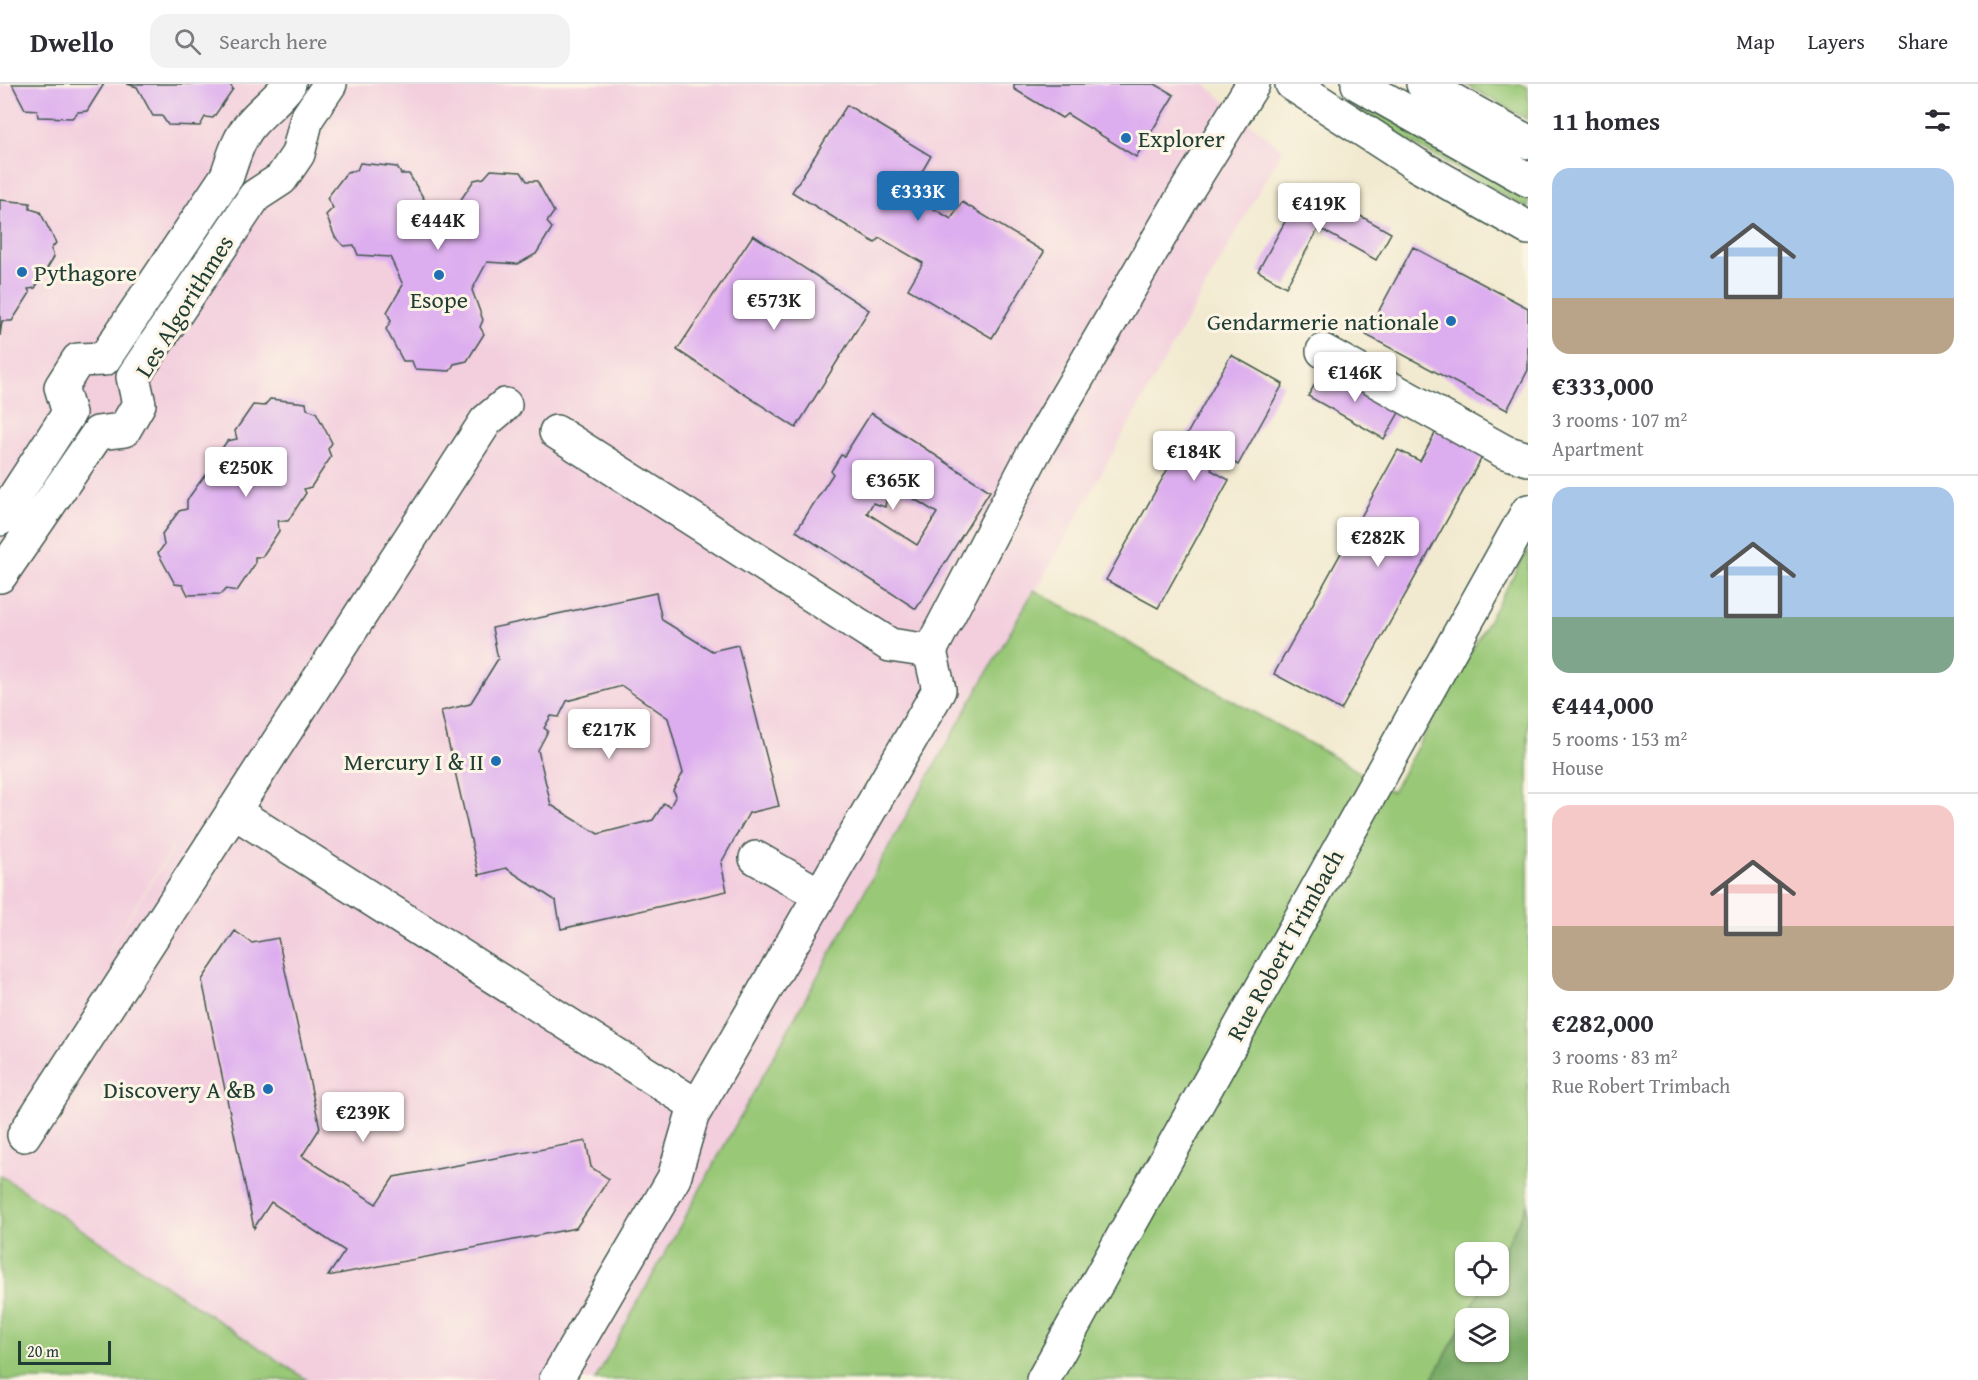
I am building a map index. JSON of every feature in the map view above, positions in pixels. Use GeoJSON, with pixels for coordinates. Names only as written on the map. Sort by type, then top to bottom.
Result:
{"type":"FeatureCollection","features":[{"type":"Feature","properties":{"kind":"street","name":"Les Algorithmes"},"geometry":{"type":"LineString","coordinates":[[98,432],[124,430],[139,404],[134,377],[255,196],[280,179],[298,154],[307,118],[330,84]]}},
{"type":"Feature","properties":{"kind":"street"},"geometry":{"type":"LineString","coordinates":[[556,1380],[674,1178],[692,1116],[939,690],[930,651],[1033,453],[1181,200],[1252,84]]}},
{"type":"Feature","properties":{"kind":"street"},"geometry":{"type":"LineString","coordinates":[[1292,84],[1417,165],[1528,228]]}},
{"type":"Feature","properties":{"kind":"street"},"geometry":{"type":"LineString","coordinates":[[1358,84],[1528,180]]}},
{"type":"Feature","properties":{"kind":"street"},"geometry":{"type":"LineString","coordinates":[[1423,84],[1528,142]]}},
{"type":"Feature","properties":{"kind":"street","name":"Les Algorithmes"},"geometry":{"type":"LineString","coordinates":[[69,413],[61,387],[78,360],[104,359],[227,176],[238,143],[251,124],[284,92]]}},
{"type":"Feature","properties":{"kind":"street"},"geometry":{"type":"LineString","coordinates":[[284,92],[307,118]]}},
{"type":"Feature","properties":{"kind":"street"},"geometry":{"type":"LineString","coordinates":[[227,176],[255,196]]}},
{"type":"Feature","properties":{"kind":"street"},"geometry":{"type":"LineString","coordinates":[[1323,351],[1505,452],[1528,459]]}},
{"type":"Feature","properties":{"kind":"street"},"geometry":{"type":"LineString","coordinates":[[104,359],[134,377]]}},
{"type":"Feature","properties":{"kind":"street"},"geometry":{"type":"LineString","coordinates":[[24,1135],[486,421],[505,405]]}},
{"type":"Feature","properties":{"kind":"street"},"geometry":{"type":"LineString","coordinates":[[0,519],[69,413],[98,432],[0,576]]}},
{"type":"Feature","properties":{"kind":"street"},"geometry":{"type":"LineString","coordinates":[[556,432],[890,645],[930,651]]}},
{"type":"Feature","properties":{"kind":"street","name":"Rue Robert Trimbach"},"geometry":{"type":"LineString","coordinates":[[1043,1380],[1528,511]]}},
{"type":"Feature","properties":{"kind":"street"},"geometry":{"type":"LineString","coordinates":[[233,811],[698,1106]]}},
{"type":"Feature","properties":{"kind":"street"},"geometry":{"type":"LineString","coordinates":[[756,858],[820,895]]}},
{"type":"Feature","properties":{"kind":"shaded area"},"geometry":{"type":"Polygon","coordinates":[[[0,84],[1205,84],[1282,150],[595,1380],[307,1380],[0,1177],[0,84]],[[172,849],[85,985],[173,850],[172,849]]]}},
{"type":"Feature","properties":{"kind":"green space"},"geometry":{"type":"Polygon","coordinates":[[[1465,84],[1521,84],[1528,88],[1528,120],[1465,84]]]}},
{"type":"Feature","properties":{"kind":"green space"},"geometry":{"type":"Polygon","coordinates":[[[1366,100],[1528,191],[1528,209],[1358,112],[1366,100]]]}},
{"type":"Feature","properties":{"kind":"green space"},"geometry":{"type":"Polygon","coordinates":[[[1528,550],[1528,1204],[1508,1242],[1455,1242],[1455,1296],[1478,1296],[1471,1308],[1455,1308],[1455,1338],[1432,1380],[595,1380],[901,825],[1034,590],[1336,758],[1392,792],[1528,550]]]}},
{"type":"Feature","properties":{"kind":"green space"},"geometry":{"type":"Polygon","coordinates":[[[0,1175],[307,1380],[0,1380],[0,1175]]]}},
{"type":"Feature","properties":{"kind":"green space"},"geometry":{"type":"Polygon","coordinates":[[[1528,1204],[1528,1380],[1432,1380],[1455,1339],[1455,1362],[1509,1362],[1509,1308],[1471,1308],[1478,1296],[1509,1296],[1508,1242],[1528,1204]]]}},
{"type":"Feature","properties":{"kind":"building"},"geometry":{"type":"Polygon","coordinates":[[[12,84],[104,84],[87,111],[78,112],[72,118],[38,117],[37,110],[25,109],[12,84]]]}},
{"type":"Feature","properties":{"kind":"building"},"geometry":{"type":"Polygon","coordinates":[[[127,84],[230,84],[233,89],[213,118],[205,117],[200,126],[168,125],[162,116],[153,116],[137,87],[127,84]]]}},
{"type":"Feature","properties":{"kind":"building","name":"Explorer"},"geometry":{"type":"Polygon","coordinates":[[[1014,84],[1155,84],[1174,95],[1136,157],[1067,114],[1062,118],[1014,89],[1014,84]]]}},
{"type":"Feature","properties":{"kind":"building"},"geometry":{"type":"Polygon","coordinates":[[[847,105],[931,156],[909,194],[951,219],[962,202],[1044,252],[992,338],[908,289],[923,263],[880,238],[875,243],[792,192],[847,105]]]}},
{"type":"Feature","properties":{"kind":"building","name":"Esope"},"geometry":{"type":"Polygon","coordinates":[[[360,163],[397,167],[401,174],[409,174],[427,204],[458,204],[474,180],[484,178],[491,170],[521,172],[527,181],[537,181],[554,212],[547,222],[552,228],[536,254],[518,264],[487,262],[472,290],[483,320],[480,327],[484,334],[467,361],[454,364],[450,371],[415,369],[412,361],[403,361],[386,329],[391,321],[387,312],[403,285],[390,257],[358,255],[354,245],[344,246],[335,237],[326,215],[333,208],[327,198],[347,172],[357,170],[360,163]]]}},
{"type":"Feature","properties":{"kind":"building"},"geometry":{"type":"Polygon","coordinates":[[[1305,185],[1391,233],[1376,260],[1319,228],[1286,287],[1258,271],[1305,185]]]}},
{"type":"Feature","properties":{"kind":"building","name":"Pythagore"},"geometry":{"type":"Polygon","coordinates":[[[0,200],[30,203],[30,209],[40,212],[56,243],[51,249],[54,257],[35,288],[28,289],[30,293],[12,321],[2,321],[0,336],[0,200]]]}},
{"type":"Feature","properties":{"kind":"building"},"geometry":{"type":"Polygon","coordinates":[[[753,235],[869,310],[796,428],[677,350],[753,235]]]}},
{"type":"Feature","properties":{"kind":"building","name":"Gendarmerie nationale"},"geometry":{"type":"Polygon","coordinates":[[[1413,247],[1528,308],[1528,370],[1507,410],[1366,335],[1413,247]]]}},
{"type":"Feature","properties":{"kind":"building"},"geometry":{"type":"Polygon","coordinates":[[[1231,355],[1283,384],[1238,465],[1220,454],[1211,470],[1229,480],[1158,608],[1106,580],[1231,355]]]}},
{"type":"Feature","properties":{"kind":"building"},"geometry":{"type":"Polygon","coordinates":[[[1325,367],[1401,409],[1384,439],[1308,396],[1325,367]]]}},
{"type":"Feature","properties":{"kind":"building"},"geometry":{"type":"Polygon","coordinates":[[[270,399],[306,403],[307,409],[316,412],[332,443],[328,449],[331,457],[311,487],[304,489],[306,493],[288,521],[278,521],[279,531],[262,557],[255,557],[255,564],[237,591],[226,589],[221,594],[188,595],[183,585],[175,584],[158,553],[164,545],[162,534],[179,511],[187,509],[187,500],[205,475],[213,474],[210,466],[227,441],[237,439],[235,431],[253,405],[264,406],[270,399]]]}},
{"type":"Feature","properties":{"kind":"building"},"geometry":{"type":"Polygon","coordinates":[[[871,413],[990,491],[916,609],[796,531],[833,474],[831,471],[841,455],[844,456],[871,413]],[[887,482],[882,489],[887,494],[885,507],[873,503],[867,513],[917,545],[937,513],[887,482]]]}},
{"type":"Feature","properties":{"kind":"building"},"geometry":{"type":"Polygon","coordinates":[[[1439,426],[1485,452],[1341,710],[1274,674],[1398,450],[1420,461],[1439,426]]]}},
{"type":"Feature","properties":{"kind":"building","name":"Mercury I & II"},"geometry":{"type":"Polygon","coordinates":[[[656,593],[662,620],[712,651],[738,645],[779,806],[749,813],[721,863],[727,891],[561,929],[556,901],[506,868],[479,875],[441,711],[470,704],[498,659],[492,628],[656,593]],[[622,686],[567,701],[559,717],[551,716],[544,728],[548,731],[538,750],[551,805],[598,834],[653,820],[664,803],[670,807],[676,795],[673,790],[683,773],[668,718],[622,686]]]}},
{"type":"Feature","properties":{"kind":"building","name":"Discovery A &B"},"geometry":{"type":"Polygon","coordinates":[[[235,931],[252,943],[278,938],[320,1128],[302,1156],[376,1204],[394,1177],[586,1141],[591,1167],[609,1179],[576,1228],[328,1276],[345,1251],[271,1202],[254,1228],[202,980],[235,931]]]}},
{"type":"Feature","properties":{"kind":"place","name":"Explorer"},"geometry":{"type":"Point","coordinates":[1126,138]}},
{"type":"Feature","properties":{"kind":"place","name":"Pythagore"},"geometry":{"type":"Point","coordinates":[22,272]}},
{"type":"Feature","properties":{"kind":"place","name":"Esope"},"geometry":{"type":"Point","coordinates":[439,275]}},
{"type":"Feature","properties":{"kind":"place","name":"Gendarmerie nationale"},"geometry":{"type":"Point","coordinates":[1451,321]}},
{"type":"Feature","properties":{"kind":"place","name":"Mercury I & II"},"geometry":{"type":"Point","coordinates":[496,761]}},
{"type":"Feature","properties":{"kind":"place","name":"Discovery A &B"},"geometry":{"type":"Point","coordinates":[268,1089]}}]}
